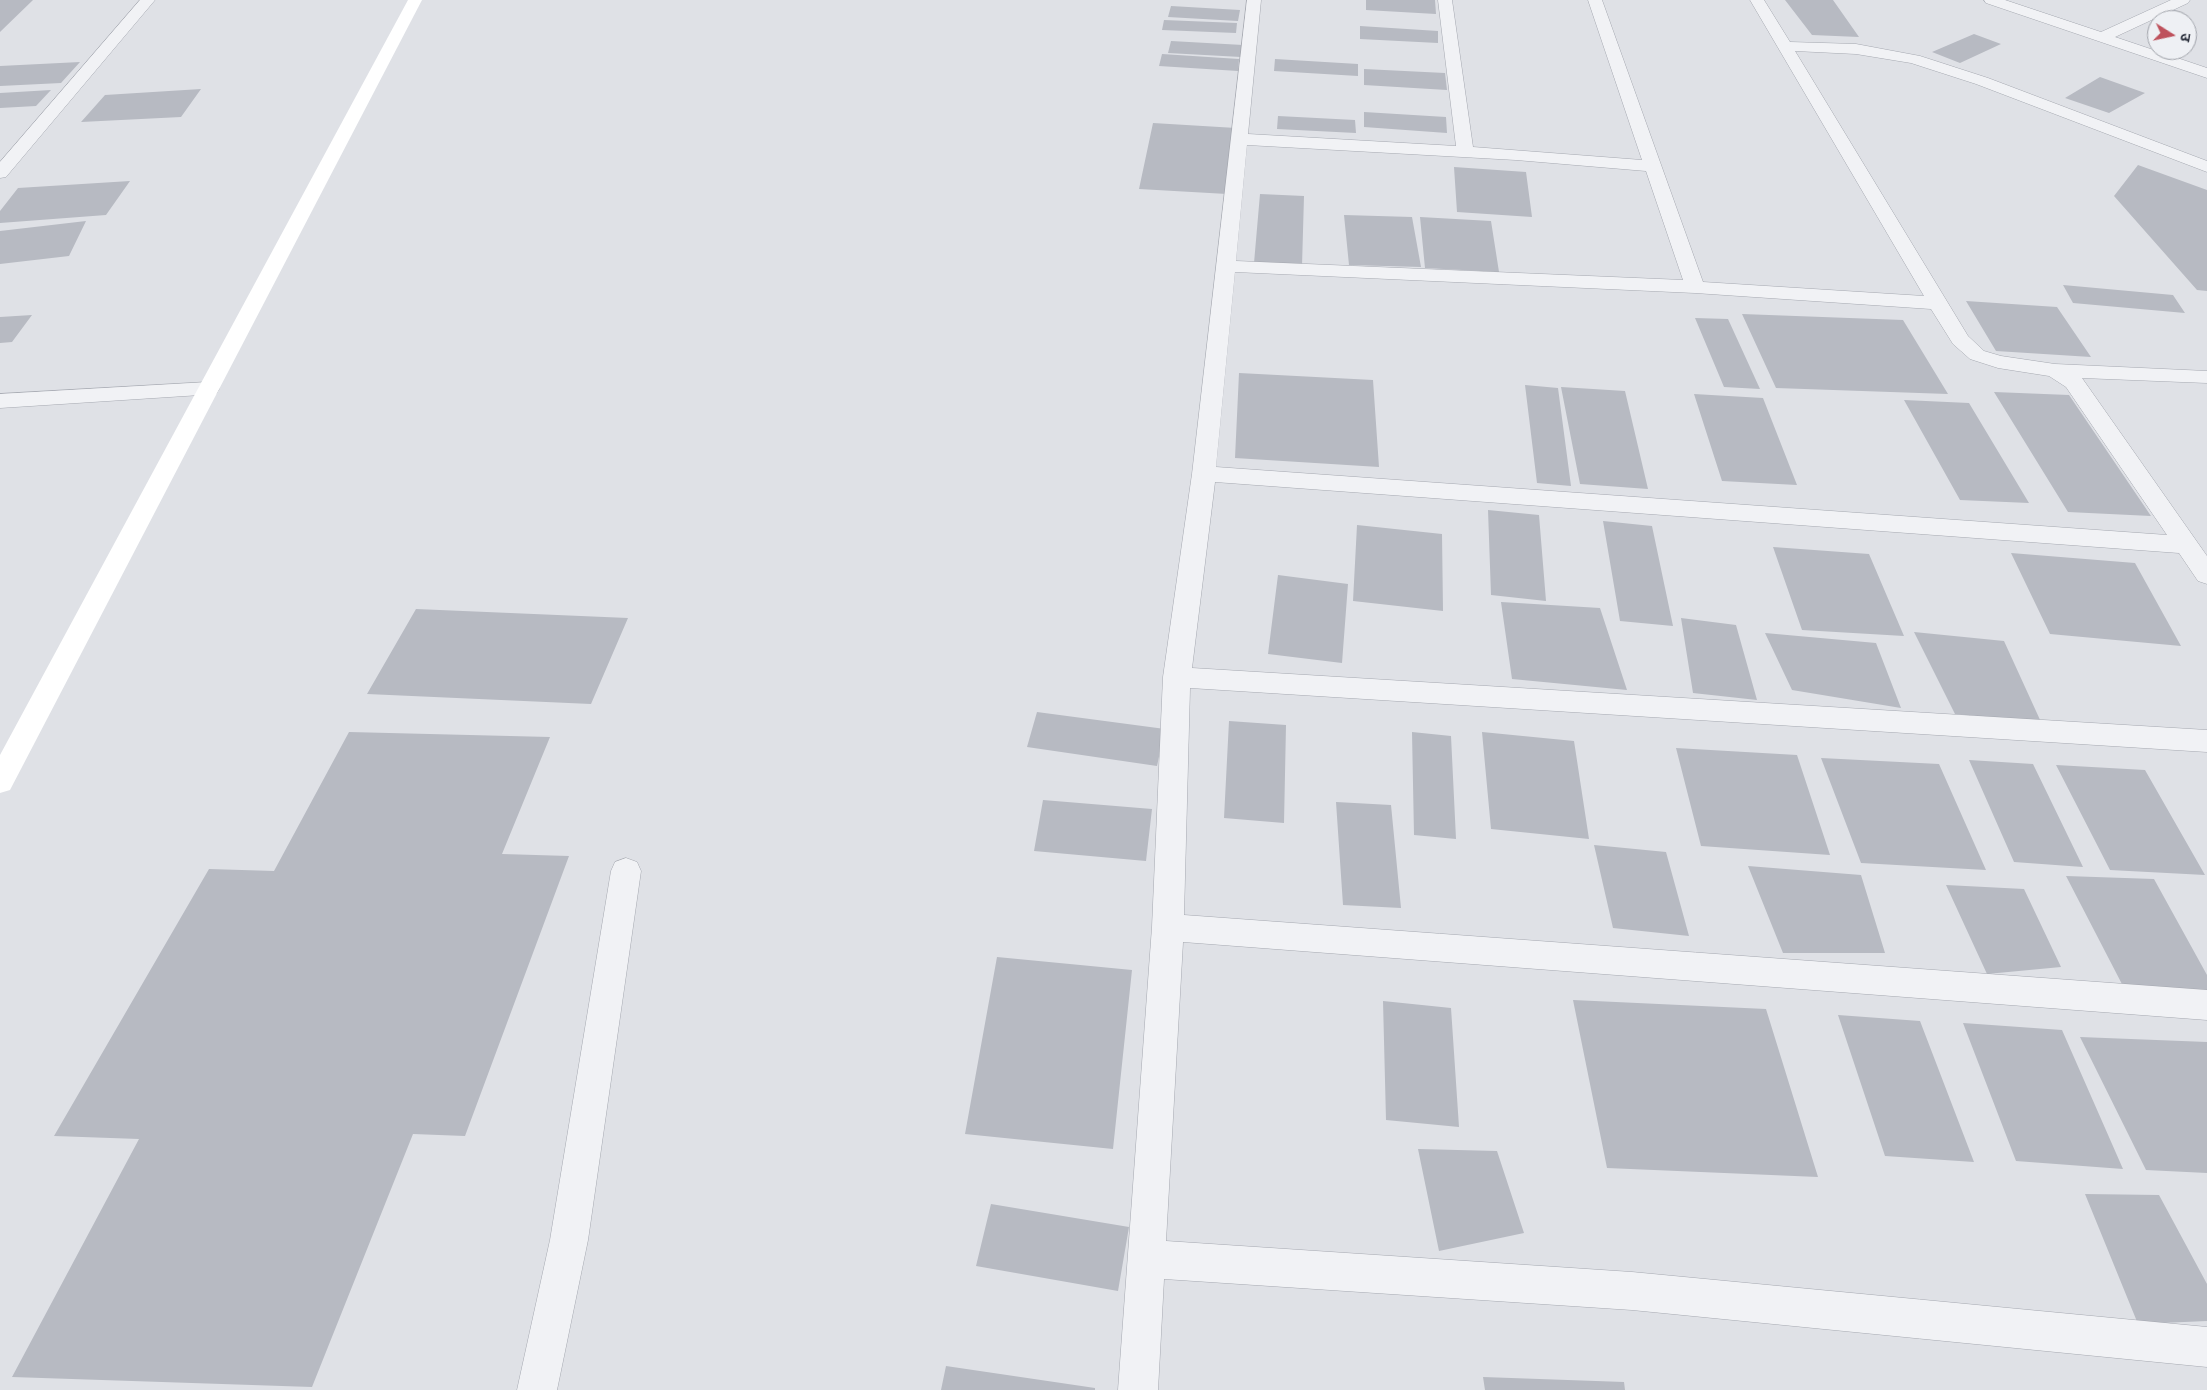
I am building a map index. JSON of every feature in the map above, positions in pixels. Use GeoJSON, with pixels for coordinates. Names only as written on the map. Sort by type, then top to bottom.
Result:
{"type":"FeatureCollection","features":[{"type":"Feature","properties":{"kind":"street"},"geometry":{"type":"LineString","coordinates":[[0,173],[148,0]]}},
{"type":"Feature","properties":{"kind":"street"},"geometry":{"type":"LineString","coordinates":[[0,782],[415,0]]}},
{"type":"Feature","properties":{"kind":"street"},"geometry":{"type":"LineString","coordinates":[[1138,1390],[1168,927],[1177,677],[1204,474],[1254,0]]}},
{"type":"Feature","properties":{"kind":"street"},"geometry":{"type":"LineString","coordinates":[[1444,0],[1465,152]]}},
{"type":"Feature","properties":{"kind":"street"},"geometry":{"type":"LineString","coordinates":[[1595,0],[1695,287]]}},
{"type":"Feature","properties":{"kind":"street"},"geometry":{"type":"LineString","coordinates":[[1757,0],[1936,303],[1960,340],[1977,355],[1998,362],[2055,370],[2207,377]]}},
{"type":"Feature","properties":{"kind":"street"},"geometry":{"type":"LineString","coordinates":[[1991,0],[2207,73]]}},
{"type":"Feature","properties":{"kind":"street"},"geometry":{"type":"LineString","coordinates":[[2102,37],[2183,0]]}},
{"type":"Feature","properties":{"kind":"street"},"geometry":{"type":"LineString","coordinates":[[1784,46],[1856,49],[1914,59],[1982,81],[2207,167]]}},
{"type":"Feature","properties":{"kind":"street"},"geometry":{"type":"LineString","coordinates":[[1239,139],[1465,152],[1653,166]]}},
{"type":"Feature","properties":{"kind":"street"},"geometry":{"type":"LineString","coordinates":[[1226,266],[1695,287],[1936,303]]}},
{"type":"Feature","properties":{"kind":"street"},"geometry":{"type":"LineString","coordinates":[[2055,370],[2074,382],[2207,575]]}},
{"type":"Feature","properties":{"kind":"street"},"geometry":{"type":"LineString","coordinates":[[0,402],[208,389]]}},
{"type":"Feature","properties":{"kind":"street"},"geometry":{"type":"LineString","coordinates":[[1204,474],[2188,545]]}},
{"type":"Feature","properties":{"kind":"street"},"geometry":{"type":"LineString","coordinates":[[1177,677],[2207,741]]}},
{"type":"Feature","properties":{"kind":"street"},"geometry":{"type":"LineString","coordinates":[[537,1390],[569,1240],[626,871]]}},
{"type":"Feature","properties":{"kind":"street"},"geometry":{"type":"LineString","coordinates":[[1168,927],[2207,1005]]}},
{"type":"Feature","properties":{"kind":"street"},"geometry":{"type":"LineString","coordinates":[[1146,1259],[1632,1291],[2207,1347]]}},
{"type":"Feature","properties":{"kind":"building"},"geometry":{"type":"Polygon","coordinates":[[[0,0],[33,0],[0,32],[0,0]]]}},
{"type":"Feature","properties":{"kind":"building"},"geometry":{"type":"Polygon","coordinates":[[[1366,0],[1435,0],[1436,14],[1366,10],[1366,0]]]}},
{"type":"Feature","properties":{"kind":"building"},"geometry":{"type":"Polygon","coordinates":[[[1785,0],[1833,0],[1859,37],[1812,35],[1785,0]]]}},
{"type":"Feature","properties":{"kind":"building"},"geometry":{"type":"Polygon","coordinates":[[[1171,6],[1240,10],[1238,21],[1168,17],[1171,6]]]}},
{"type":"Feature","properties":{"kind":"building"},"geometry":{"type":"Polygon","coordinates":[[[1164,20],[1237,23],[1236,33],[1162,30],[1164,20]]]}},
{"type":"Feature","properties":{"kind":"building"},"geometry":{"type":"Polygon","coordinates":[[[1360,26],[1438,31],[1438,43],[1360,39],[1360,26]]]}},
{"type":"Feature","properties":{"kind":"building"},"geometry":{"type":"Polygon","coordinates":[[[1974,34],[2001,44],[1960,63],[1932,52],[1974,34]]]}},
{"type":"Feature","properties":{"kind":"building"},"geometry":{"type":"Polygon","coordinates":[[[1171,41],[1243,45],[1241,57],[1168,53],[1171,41]]]}},
{"type":"Feature","properties":{"kind":"building"},"geometry":{"type":"Polygon","coordinates":[[[1162,54],[1239,59],[1238,71],[1159,66],[1162,54]]]}},
{"type":"Feature","properties":{"kind":"building"},"geometry":{"type":"Polygon","coordinates":[[[1275,59],[1358,64],[1358,76],[1274,71],[1275,59]]]}},
{"type":"Feature","properties":{"kind":"building"},"geometry":{"type":"Polygon","coordinates":[[[80,62],[61,83],[0,86],[0,66],[80,62]]]}},
{"type":"Feature","properties":{"kind":"building"},"geometry":{"type":"Polygon","coordinates":[[[1364,69],[1445,73],[1447,90],[1364,85],[1364,69]]]}},
{"type":"Feature","properties":{"kind":"building"},"geometry":{"type":"Polygon","coordinates":[[[2100,77],[2145,93],[2109,113],[2065,98],[2100,77]]]}},
{"type":"Feature","properties":{"kind":"building"},"geometry":{"type":"Polygon","coordinates":[[[201,89],[181,117],[81,122],[105,95],[201,89]]]}},
{"type":"Feature","properties":{"kind":"building"},"geometry":{"type":"Polygon","coordinates":[[[51,90],[36,106],[0,108],[0,93],[51,90]]]}},
{"type":"Feature","properties":{"kind":"building"},"geometry":{"type":"Polygon","coordinates":[[[1364,112],[1446,117],[1447,133],[1364,127],[1364,112]]]}},
{"type":"Feature","properties":{"kind":"building"},"geometry":{"type":"Polygon","coordinates":[[[1278,116],[1355,120],[1356,133],[1277,129],[1278,116]]]}},
{"type":"Feature","properties":{"kind":"building"},"geometry":{"type":"Polygon","coordinates":[[[1153,123],[1236,128],[1227,194],[1139,189],[1153,123]]]}},
{"type":"Feature","properties":{"kind":"building"},"geometry":{"type":"Polygon","coordinates":[[[2138,165],[2207,190],[2207,291],[2197,290],[2114,196],[2138,165]]]}},
{"type":"Feature","properties":{"kind":"building"},"geometry":{"type":"Polygon","coordinates":[[[1454,167],[1526,172],[1532,217],[1457,212],[1454,167]]]}},
{"type":"Feature","properties":{"kind":"building"},"geometry":{"type":"Polygon","coordinates":[[[130,181],[106,215],[0,223],[0,211],[18,188],[130,181]]]}},
{"type":"Feature","properties":{"kind":"building"},"geometry":{"type":"Polygon","coordinates":[[[1260,194],[1304,196],[1302,266],[1254,263],[1260,194]]]}},
{"type":"Feature","properties":{"kind":"building"},"geometry":{"type":"Polygon","coordinates":[[[1344,215],[1412,217],[1421,267],[1349,265],[1344,215]]]}},
{"type":"Feature","properties":{"kind":"building"},"geometry":{"type":"Polygon","coordinates":[[[1420,217],[1491,221],[1499,272],[1425,268],[1420,217]]]}},
{"type":"Feature","properties":{"kind":"building"},"geometry":{"type":"Polygon","coordinates":[[[86,221],[69,256],[0,264],[0,231],[86,221]]]}},
{"type":"Feature","properties":{"kind":"building"},"geometry":{"type":"Polygon","coordinates":[[[2063,285],[2173,295],[2185,313],[2073,303],[2063,285]]]}},
{"type":"Feature","properties":{"kind":"building"},"geometry":{"type":"Polygon","coordinates":[[[1966,301],[2057,307],[2091,357],[1996,351],[1966,301]]]}},
{"type":"Feature","properties":{"kind":"building"},"geometry":{"type":"Polygon","coordinates":[[[1742,314],[1903,320],[1948,394],[1776,388],[1742,314]]]}},
{"type":"Feature","properties":{"kind":"building"},"geometry":{"type":"Polygon","coordinates":[[[32,315],[12,342],[0,343],[0,317],[32,315]]]}},
{"type":"Feature","properties":{"kind":"building"},"geometry":{"type":"Polygon","coordinates":[[[1695,318],[1728,319],[1760,389],[1724,387],[1695,318]]]}},
{"type":"Feature","properties":{"kind":"building"},"geometry":{"type":"Polygon","coordinates":[[[1239,373],[1373,380],[1379,467],[1235,458],[1239,373]]]}},
{"type":"Feature","properties":{"kind":"building"},"geometry":{"type":"Polygon","coordinates":[[[1525,385],[1558,388],[1571,486],[1537,483],[1525,385]]]}},
{"type":"Feature","properties":{"kind":"building"},"geometry":{"type":"Polygon","coordinates":[[[1561,387],[1625,391],[1648,489],[1580,484],[1561,387]]]}},
{"type":"Feature","properties":{"kind":"building"},"geometry":{"type":"Polygon","coordinates":[[[1994,392],[2069,395],[2151,516],[2068,512],[1994,392]]]}},
{"type":"Feature","properties":{"kind":"building"},"geometry":{"type":"Polygon","coordinates":[[[1694,394],[1763,398],[1797,485],[1722,481],[1694,394]]]}},
{"type":"Feature","properties":{"kind":"building"},"geometry":{"type":"Polygon","coordinates":[[[1904,400],[1969,403],[2029,503],[1960,500],[1904,400]]]}},
{"type":"Feature","properties":{"kind":"building"},"geometry":{"type":"Polygon","coordinates":[[[1488,510],[1539,515],[1546,601],[1491,595],[1488,510]]]}},
{"type":"Feature","properties":{"kind":"building"},"geometry":{"type":"Polygon","coordinates":[[[1603,521],[1652,526],[1673,626],[1620,621],[1603,521]]]}},
{"type":"Feature","properties":{"kind":"building"},"geometry":{"type":"Polygon","coordinates":[[[1357,525],[1442,534],[1443,611],[1353,601],[1357,525]]]}},
{"type":"Feature","properties":{"kind":"building"},"geometry":{"type":"Polygon","coordinates":[[[1773,547],[1869,554],[1904,636],[1802,630],[1773,547]]]}},
{"type":"Feature","properties":{"kind":"building"},"geometry":{"type":"Polygon","coordinates":[[[2011,553],[2135,563],[2181,646],[2050,634],[2011,553]]]}},
{"type":"Feature","properties":{"kind":"building"},"geometry":{"type":"Polygon","coordinates":[[[1278,575],[1348,584],[1342,663],[1268,654],[1278,575]]]}},
{"type":"Feature","properties":{"kind":"building"},"geometry":{"type":"Polygon","coordinates":[[[1501,602],[1600,608],[1627,690],[1512,679],[1501,602]]]}},
{"type":"Feature","properties":{"kind":"building"},"geometry":{"type":"Polygon","coordinates":[[[416,609],[628,618],[591,704],[367,694],[416,609]]]}},
{"type":"Feature","properties":{"kind":"building"},"geometry":{"type":"Polygon","coordinates":[[[1681,618],[1736,625],[1757,700],[1693,693],[1681,618]]]}},
{"type":"Feature","properties":{"kind":"building"},"geometry":{"type":"Polygon","coordinates":[[[1914,632],[2004,641],[2041,722],[1955,714],[1914,632]]]}},
{"type":"Feature","properties":{"kind":"building"},"geometry":{"type":"Polygon","coordinates":[[[1765,633],[1876,643],[1901,708],[1792,690],[1765,633]]]}},
{"type":"Feature","properties":{"kind":"building"},"geometry":{"type":"Polygon","coordinates":[[[1037,712],[1165,729],[1157,766],[1027,747],[1037,712]]]}},
{"type":"Feature","properties":{"kind":"building"},"geometry":{"type":"Polygon","coordinates":[[[1229,721],[1286,725],[1284,823],[1224,818],[1229,721]]]}},
{"type":"Feature","properties":{"kind":"building"},"geometry":{"type":"Polygon","coordinates":[[[349,732],[550,737],[502,854],[569,856],[465,1136],[413,1134],[312,1387],[12,1377],[139,1139],[54,1136],[209,869],[274,871],[349,732]]]}},
{"type":"Feature","properties":{"kind":"building"},"geometry":{"type":"Polygon","coordinates":[[[1412,732],[1451,736],[1456,839],[1414,835],[1412,732]]]}},
{"type":"Feature","properties":{"kind":"building"},"geometry":{"type":"Polygon","coordinates":[[[1482,732],[1574,741],[1589,839],[1491,829],[1482,732]]]}},
{"type":"Feature","properties":{"kind":"building"},"geometry":{"type":"Polygon","coordinates":[[[1676,748],[1797,755],[1830,855],[1701,846],[1676,748]]]}},
{"type":"Feature","properties":{"kind":"building"},"geometry":{"type":"Polygon","coordinates":[[[1821,758],[1939,764],[1986,870],[1861,863],[1821,758]]]}},
{"type":"Feature","properties":{"kind":"building"},"geometry":{"type":"Polygon","coordinates":[[[1969,760],[2033,764],[2083,867],[2014,862],[1969,760]]]}},
{"type":"Feature","properties":{"kind":"building"},"geometry":{"type":"Polygon","coordinates":[[[2056,765],[2145,770],[2205,875],[2110,870],[2056,765]]]}},
{"type":"Feature","properties":{"kind":"building"},"geometry":{"type":"Polygon","coordinates":[[[1043,800],[1152,809],[1146,861],[1034,851],[1043,800]]]}},
{"type":"Feature","properties":{"kind":"building"},"geometry":{"type":"Polygon","coordinates":[[[1336,802],[1391,805],[1401,908],[1343,905],[1336,802]]]}},
{"type":"Feature","properties":{"kind":"building"},"geometry":{"type":"Polygon","coordinates":[[[1594,845],[1666,852],[1689,936],[1613,928],[1594,845]]]}},
{"type":"Feature","properties":{"kind":"building"},"geometry":{"type":"Polygon","coordinates":[[[1748,866],[1861,875],[1885,953],[1783,953],[1748,866]]]}},
{"type":"Feature","properties":{"kind":"building"},"geometry":{"type":"Polygon","coordinates":[[[2066,876],[2154,879],[2207,975],[2207,991],[2124,988],[2066,876]]]}},
{"type":"Feature","properties":{"kind":"building"},"geometry":{"type":"Polygon","coordinates":[[[1946,885],[2024,889],[2061,967],[1987,974],[1946,885]]]}},
{"type":"Feature","properties":{"kind":"building"},"geometry":{"type":"Polygon","coordinates":[[[997,957],[1132,970],[1113,1149],[965,1134],[997,957]]]}},
{"type":"Feature","properties":{"kind":"building"},"geometry":{"type":"Polygon","coordinates":[[[1573,1000],[1766,1009],[1818,1177],[1607,1168],[1573,1000]]]}},
{"type":"Feature","properties":{"kind":"building"},"geometry":{"type":"Polygon","coordinates":[[[1383,1001],[1451,1008],[1459,1127],[1386,1120],[1383,1001]]]}},
{"type":"Feature","properties":{"kind":"building"},"geometry":{"type":"Polygon","coordinates":[[[1838,1015],[1920,1021],[1974,1162],[1885,1156],[1838,1015]]]}},
{"type":"Feature","properties":{"kind":"building"},"geometry":{"type":"Polygon","coordinates":[[[1963,1023],[2062,1030],[2123,1169],[2016,1161],[1963,1023]]]}},
{"type":"Feature","properties":{"kind":"building"},"geometry":{"type":"Polygon","coordinates":[[[2080,1037],[2207,1042],[2207,1173],[2146,1170],[2080,1037]]]}},
{"type":"Feature","properties":{"kind":"building"},"geometry":{"type":"Polygon","coordinates":[[[1418,1149],[1497,1151],[1524,1233],[1439,1251],[1418,1149]]]}},
{"type":"Feature","properties":{"kind":"building"},"geometry":{"type":"Polygon","coordinates":[[[2085,1194],[2159,1195],[2207,1284],[2207,1321],[2138,1324],[2085,1194]]]}},
{"type":"Feature","properties":{"kind":"building"},"geometry":{"type":"Polygon","coordinates":[[[991,1204],[1129,1227],[1118,1291],[976,1266],[991,1204]]]}},
{"type":"Feature","properties":{"kind":"building"},"geometry":{"type":"Polygon","coordinates":[[[946,1366],[1095,1388],[1095,1390],[941,1390],[946,1366]]]}},
{"type":"Feature","properties":{"kind":"building"},"geometry":{"type":"Polygon","coordinates":[[[1483,1377],[1624,1382],[1625,1390],[1485,1390],[1483,1377]]]}}]}
